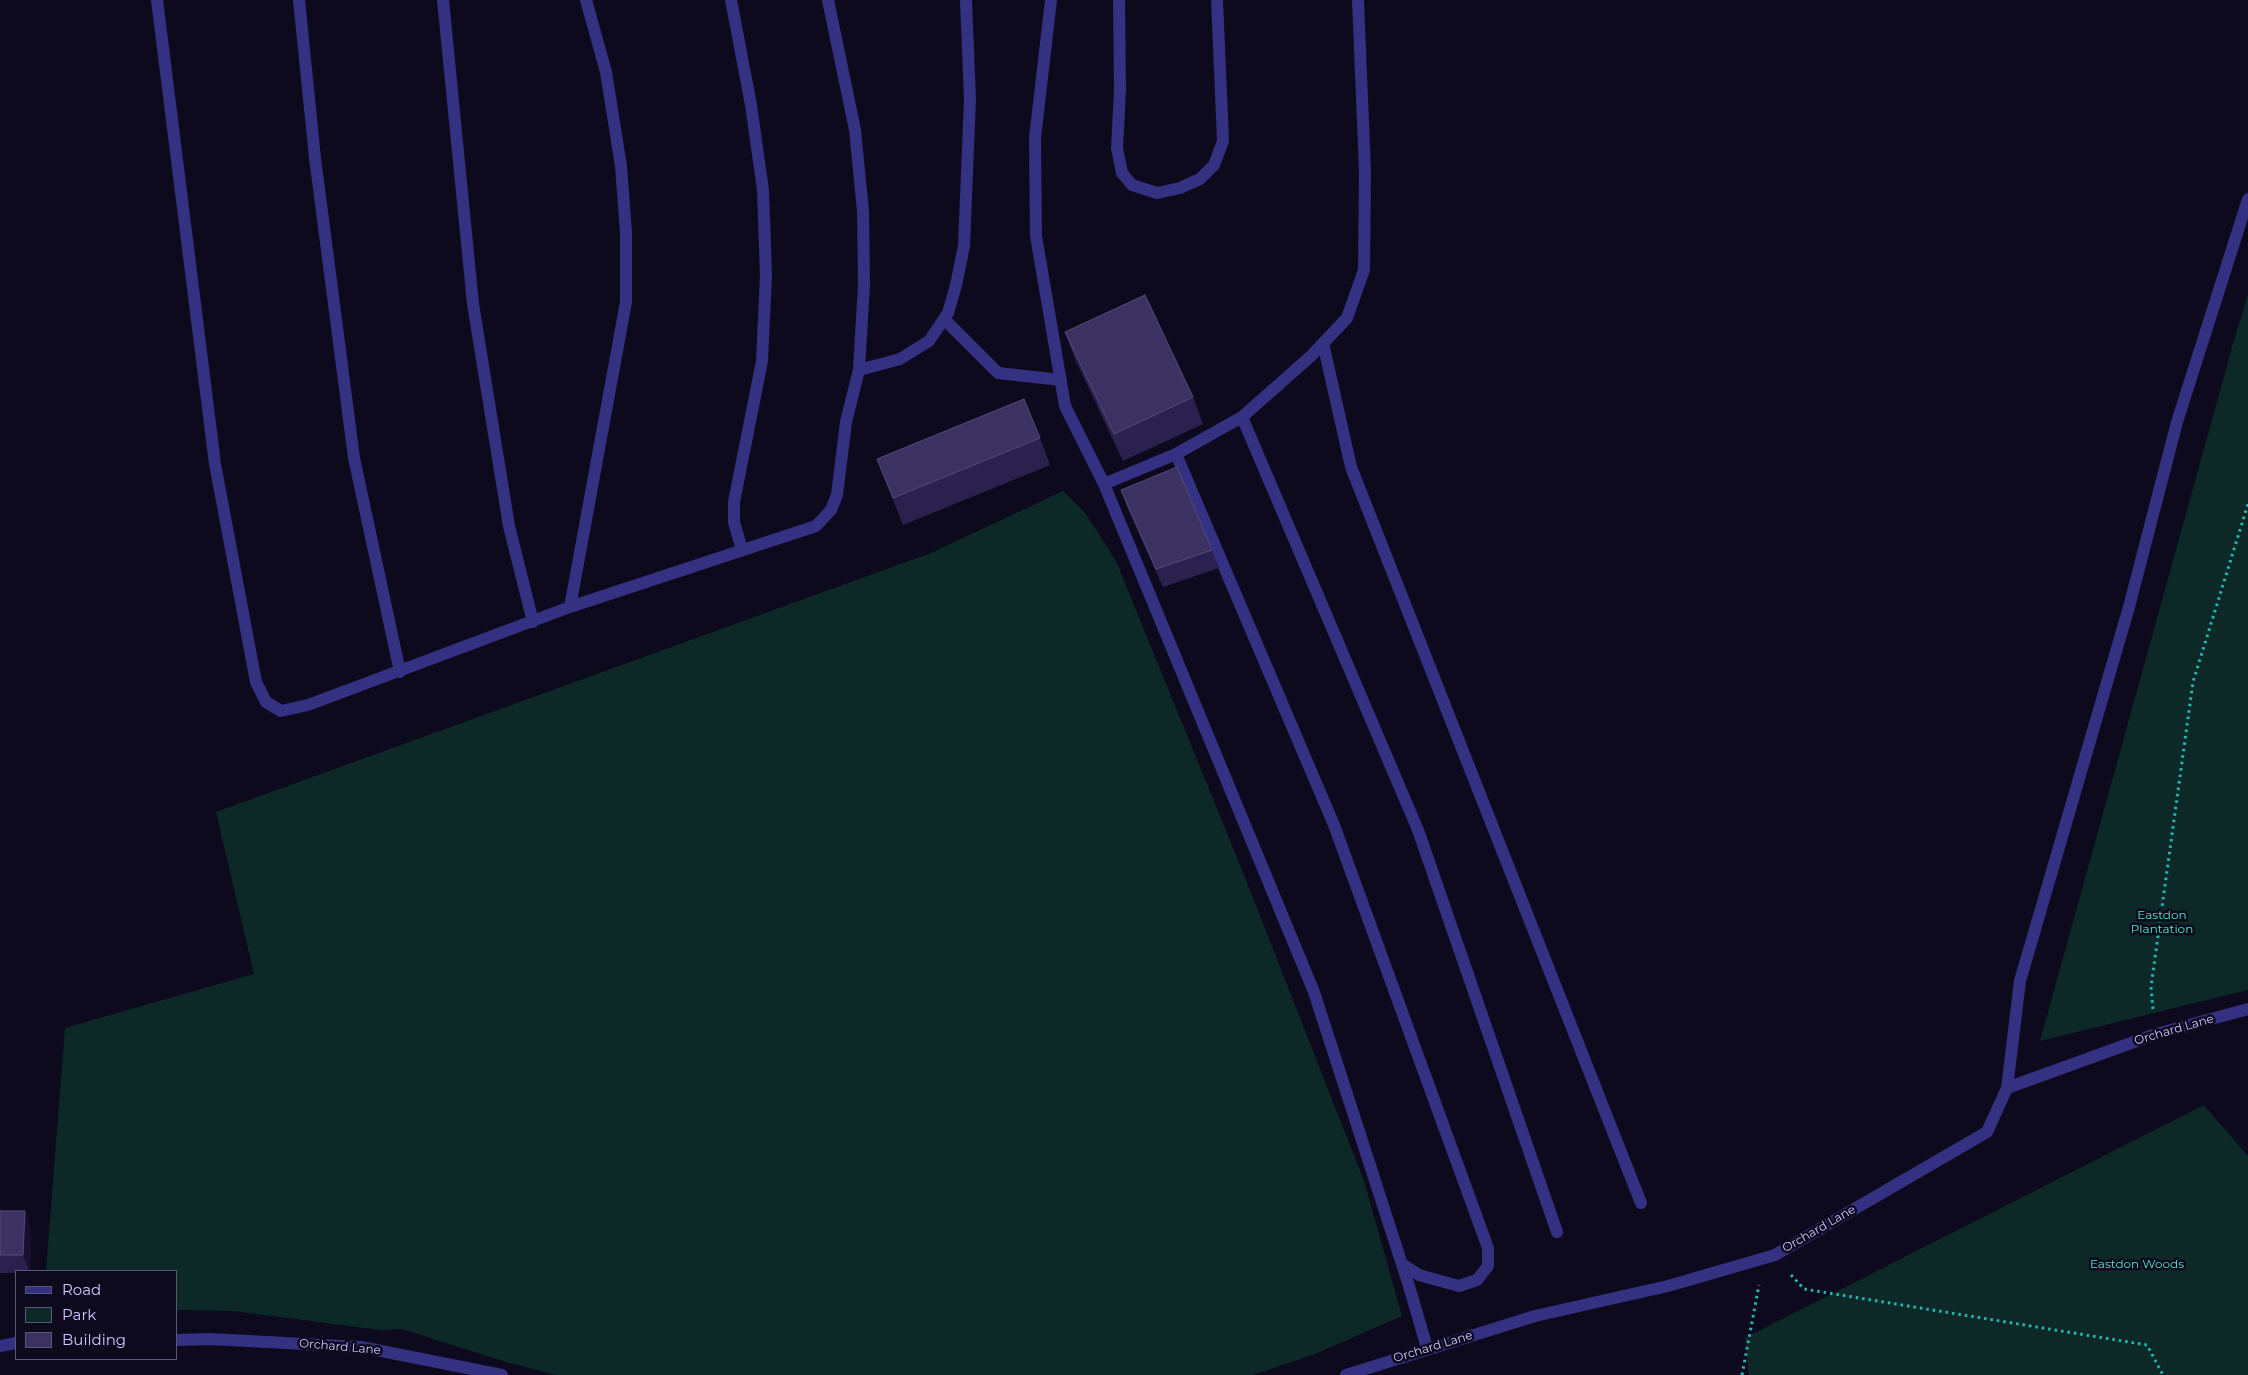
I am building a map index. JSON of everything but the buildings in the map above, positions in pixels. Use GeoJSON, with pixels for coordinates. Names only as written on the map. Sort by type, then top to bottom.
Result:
{"type":"FeatureCollection","features":[{"type":"Feature","properties":{"kind":"street"},"geometry":{"type":"LineString","coordinates":[[157,0],[216,464],[256,682],[266,702],[281,711],[308,705],[400,672],[570,607],[816,526],[831,510],[837,495],[846,422],[859,370],[864,284],[863,211],[855,130],[828,0]]}},
{"type":"Feature","properties":{"kind":"street"},"geometry":{"type":"LineString","coordinates":[[299,0],[315,158],[354,458],[400,672]]}},
{"type":"Feature","properties":{"kind":"street"},"geometry":{"type":"LineString","coordinates":[[443,0],[473,304],[509,526],[533,622]]}},
{"type":"Feature","properties":{"kind":"street"},"geometry":{"type":"LineString","coordinates":[[570,607],[626,302],[626,232],[620,166],[606,72],[586,0]]}},
{"type":"Feature","properties":{"kind":"street"},"geometry":{"type":"LineString","coordinates":[[731,0],[752,105],[763,190],[766,275],[762,361],[734,502],[734,522],[742,550]]}},
{"type":"Feature","properties":{"kind":"street"},"geometry":{"type":"LineString","coordinates":[[859,370],[900,359],[929,341],[944,319],[956,285],[964,246],[970,99],[966,0]]}},
{"type":"Feature","properties":{"kind":"street"},"geometry":{"type":"LineString","coordinates":[[1051,0],[1035,138],[1036,236],[1065,406],[1104,484],[1314,992],[1402,1264],[1427,1348]]}},
{"type":"Feature","properties":{"kind":"street"},"geometry":{"type":"LineString","coordinates":[[1119,0],[1120,90],[1117,148],[1122,173],[1132,186],[1157,193],[1180,188],[1200,179],[1214,164],[1223,141],[1217,0]]}},
{"type":"Feature","properties":{"kind":"street"},"geometry":{"type":"LineString","coordinates":[[1104,484],[1176,454],[1242,417],[1312,356],[1347,318],[1364,270],[1365,170],[1358,0]]}},
{"type":"Feature","properties":{"kind":"street"},"geometry":{"type":"LineString","coordinates":[[2007,1088],[2020,981],[2129,607],[2177,422],[2248,199]]}},
{"type":"Feature","properties":{"kind":"street"},"geometry":{"type":"LineString","coordinates":[[944,319],[998,373],[1061,380]]}},
{"type":"Feature","properties":{"kind":"street"},"geometry":{"type":"LineString","coordinates":[[1323,343],[1351,467],[1641,1203]]}},
{"type":"Feature","properties":{"kind":"street"},"geometry":{"type":"LineString","coordinates":[[1242,417],[1418,830],[1557,1232]]}},
{"type":"Feature","properties":{"kind":"street"},"geometry":{"type":"LineString","coordinates":[[1176,454],[1334,825],[1488,1248],[1488,1266],[1478,1280],[1459,1286],[1419,1276],[1402,1264]]}},
{"type":"Feature","properties":{"kind":"street","name":"Orchard Lane"},"geometry":{"type":"LineString","coordinates":[[1346,1375],[1427,1348],[1534,1316],[1668,1286],[1769,1257],[1987,1132],[2007,1088],[2156,1034],[2248,1009]]}},
{"type":"Feature","properties":{"kind":"street","name":"Orchard Lane"},"geometry":{"type":"LineString","coordinates":[[178,1340],[361,1347],[502,1375]]}},
{"type":"Feature","properties":{"kind":"street"},"geometry":{"type":"LineString","coordinates":[[0,1346],[15,1343]]}},
{"type":"Feature","properties":{"kind":"path"},"geometry":{"type":"LineString","coordinates":[[2151,986],[2193,682],[2248,504]]}},
{"type":"Feature","properties":{"kind":"path"},"geometry":{"type":"LineString","coordinates":[[1742,1375],[1769,1257],[1804,1289],[2148,1345],[2163,1375]]}},
{"type":"Feature","properties":{"kind":"green space","name":"Eastdon Plantation"},"geometry":{"type":"Polygon","coordinates":[[[2248,294],[2248,990],[2040,1041],[2233,344],[2248,294]]]}},
{"type":"Feature","properties":{"kind":"green space"},"geometry":{"type":"Polygon","coordinates":[[[1063,491],[1086,514],[1116,561],[1244,875],[1364,1181],[1402,1316],[1315,1354],[1253,1375],[556,1375],[506,1362],[402,1329],[381,1330],[233,1311],[178,1310],[178,1270],[46,1270],[65,1028],[254,974],[216,812],[931,553],[1063,491]]]}},
{"type":"Feature","properties":{"kind":"green space","name":"Eastdon Woods"},"geometry":{"type":"Polygon","coordinates":[[[2204,1105],[2248,1156],[2248,1375],[1749,1375],[1745,1338],[2204,1105]]]}}]}
